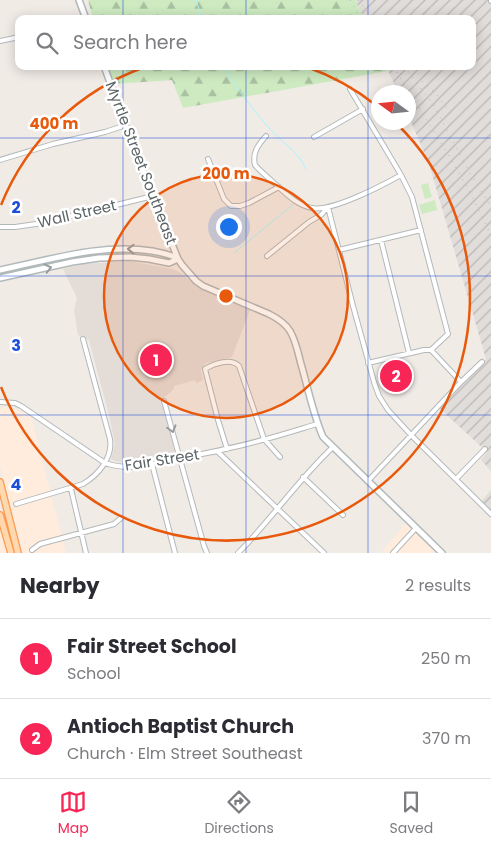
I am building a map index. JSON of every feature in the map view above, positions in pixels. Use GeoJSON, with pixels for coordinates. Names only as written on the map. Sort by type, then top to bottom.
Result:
{"type":"FeatureCollection","features":[{"type":"Feature","properties":{"kind":"main road"},"geometry":{"type":"LineString","coordinates":[[79,0],[85,15]]}},
{"type":"Feature","properties":{"kind":"main road","name":"Myrtle Street Southeast"},"geometry":{"type":"LineString","coordinates":[[105,70],[178,259]]}},
{"type":"Feature","properties":{"kind":"main road"},"geometry":{"type":"LineString","coordinates":[[0,270],[86,252],[139,249],[173,256],[178,259],[199,283],[277,318],[290,331],[296,345],[317,424],[324,438],[442,553]]}},
{"type":"Feature","properties":{"kind":"main road"},"geometry":{"type":"LineString","coordinates":[[0,278],[100,258],[130,257],[170,263],[178,259]]}},
{"type":"Feature","properties":{"kind":"main road"},"geometry":{"type":"LineString","coordinates":[[0,482],[3,507],[18,553]]}},
{"type":"Feature","properties":{"kind":"main road"},"geometry":{"type":"LineString","coordinates":[[0,515],[11,553]]}},
{"type":"Feature","properties":{"kind":"street"},"geometry":{"type":"LineString","coordinates":[[0,41],[15,38]]}},
{"type":"Feature","properties":{"kind":"street"},"geometry":{"type":"LineString","coordinates":[[350,88],[412,197],[448,334],[431,350],[409,353],[368,363]]}},
{"type":"Feature","properties":{"kind":"street"},"geometry":{"type":"LineString","coordinates":[[314,137],[363,109]]}},
{"type":"Feature","properties":{"kind":"street"},"geometry":{"type":"LineString","coordinates":[[0,160],[126,125]]}},
{"type":"Feature","properties":{"kind":"street"},"geometry":{"type":"LineString","coordinates":[[266,136],[257,146],[254,153],[254,162],[257,168],[290,198],[310,208],[328,207],[365,194],[401,175]]}},
{"type":"Feature","properties":{"kind":"street"},"geometry":{"type":"LineString","coordinates":[[208,159],[224,198],[232,206],[249,203],[279,187]]}},
{"type":"Feature","properties":{"kind":"street","name":"Wall Street"},"geometry":{"type":"LineString","coordinates":[[0,227],[44,223],[153,196]]}},
{"type":"Feature","properties":{"kind":"street"},"geometry":{"type":"LineString","coordinates":[[328,207],[368,363],[380,396],[388,410],[411,436],[491,514]]}},
{"type":"Feature","properties":{"kind":"street"},"geometry":{"type":"LineString","coordinates":[[267,256],[309,222],[321,215],[328,207]]}},
{"type":"Feature","properties":{"kind":"street"},"geometry":{"type":"LineString","coordinates":[[339,250],[422,230]]}},
{"type":"Feature","properties":{"kind":"street"},"geometry":{"type":"LineString","coordinates":[[381,240],[409,353]]}},
{"type":"Feature","properties":{"kind":"street"},"geometry":{"type":"LineString","coordinates":[[0,402],[15,403],[21,406],[105,463],[111,448],[110,439],[83,339]]}},
{"type":"Feature","properties":{"kind":"street"},"geometry":{"type":"LineString","coordinates":[[431,350],[461,382]]}},
{"type":"Feature","properties":{"kind":"street"},"geometry":{"type":"LineString","coordinates":[[227,449],[206,369],[210,366],[230,361],[239,366],[264,439],[280,457]]}},
{"type":"Feature","properties":{"kind":"street"},"geometry":{"type":"LineString","coordinates":[[368,481],[482,362]]}},
{"type":"Feature","properties":{"kind":"street"},"geometry":{"type":"LineString","coordinates":[[164,401],[207,553]]}},
{"type":"Feature","properties":{"kind":"street","name":"Fair Street"},"geometry":{"type":"LineString","coordinates":[[16,504],[83,484],[92,479],[105,463],[124,467],[143,466],[227,449],[317,424]]}},
{"type":"Feature","properties":{"kind":"street"},"geometry":{"type":"LineString","coordinates":[[238,553],[303,477],[333,447]]}},
{"type":"Feature","properties":{"kind":"street"},"geometry":{"type":"LineString","coordinates":[[456,479],[485,449]]}},
{"type":"Feature","properties":{"kind":"street"},"geometry":{"type":"LineString","coordinates":[[217,451],[324,553]]}},
{"type":"Feature","properties":{"kind":"street"},"geometry":{"type":"LineString","coordinates":[[152,464],[176,553]]}},
{"type":"Feature","properties":{"kind":"street"},"geometry":{"type":"LineString","coordinates":[[303,477],[343,515]]}},
{"type":"Feature","properties":{"kind":"street"},"geometry":{"type":"LineString","coordinates":[[71,488],[86,553]]}},
{"type":"Feature","properties":{"kind":"street"},"geometry":{"type":"LineString","coordinates":[[32,550],[40,544],[114,524],[121,518]]}},
{"type":"Feature","properties":{"kind":"street"},"geometry":{"type":"LineString","coordinates":[[393,553],[416,528]]}},
{"type":"Feature","properties":{"kind":"shaded area"},"geometry":{"type":"Polygon","coordinates":[[[355,0],[491,0],[491,471],[481,460],[487,452],[437,406],[486,359],[429,164],[415,130],[416,85],[395,85],[388,70],[476,70],[476,15],[362,15],[355,0]]]}},
{"type":"Feature","properties":{"kind":"shaded area"},"geometry":{"type":"Polygon","coordinates":[[[129,261],[173,269],[181,273],[197,287],[250,310],[232,357],[206,363],[201,370],[202,381],[196,383],[195,380],[174,386],[174,389],[161,400],[175,453],[124,463],[111,459],[115,444],[109,415],[89,340],[78,335],[74,310],[77,298],[63,269],[82,264],[129,261]]]}},
{"type":"Feature","properties":{"kind":"shaded area"},"geometry":{"type":"Polygon","coordinates":[[[0,408],[13,408],[31,416],[66,553],[23,553],[0,467],[0,408]]]}},
{"type":"Feature","properties":{"kind":"shaded area"},"geometry":{"type":"Polygon","coordinates":[[[491,490],[491,518],[479,504],[491,490]]]}},
{"type":"Feature","properties":{"kind":"shaded area"},"geometry":{"type":"Polygon","coordinates":[[[408,521],[441,553],[381,553],[408,521]]]}},
{"type":"Feature","properties":{"kind":"shaded area"},"geometry":{"type":"Polygon","coordinates":[[[0,526],[8,553],[0,553],[0,526]]]}},
{"type":"Feature","properties":{"kind":"green space"},"geometry":{"type":"Polygon","coordinates":[[[88,0],[355,0],[362,15],[92,15],[88,0]]]}},
{"type":"Feature","properties":{"kind":"green space"},"geometry":{"type":"Polygon","coordinates":[[[109,70],[388,71],[183,108],[172,80],[114,84],[109,70]]]}},
{"type":"Feature","properties":{"kind":"green space"},"geometry":{"type":"Polygon","coordinates":[[[428,183],[432,197],[425,199],[421,185],[428,183]]]}},
{"type":"Feature","properties":{"kind":"green space"},"geometry":{"type":"Polygon","coordinates":[[[435,200],[437,210],[422,214],[419,205],[435,200]]]}},
{"type":"Feature","properties":{"kind":"waterway"},"geometry":{"type":"LineString","coordinates":[[196,0],[201,15]]}},
{"type":"Feature","properties":{"kind":"waterway"},"geometry":{"type":"LineString","coordinates":[[226,70],[251,107],[299,158],[306,169]]}},
{"type":"Feature","properties":{"kind":"waterway"},"geometry":{"type":"LineString","coordinates":[[234,253],[295,203]]}},
{"type":"Feature","properties":{"kind":"railway"},"geometry":{"type":"LineString","coordinates":[[350,0],[359,15]]}},
{"type":"Feature","properties":{"kind":"railway"},"geometry":{"type":"LineString","coordinates":[[358,0],[371,15]]}},
{"type":"Feature","properties":{"kind":"railway"},"geometry":{"type":"LineString","coordinates":[[395,70],[468,188],[491,235]]}},
{"type":"Feature","properties":{"kind":"railway"},"geometry":{"type":"LineString","coordinates":[[407,70],[433,104],[470,173],[491,207]]}},
{"type":"Feature","properties":{"kind":"railway"},"geometry":{"type":"LineString","coordinates":[[422,81],[437,95],[450,112]]}},
{"type":"Feature","properties":{"kind":"place","name":"Fair Street School"},"geometry":{"type":"Point","coordinates":[156,360]}},
{"type":"Feature","properties":{"kind":"place","name":"Antioch Baptist Church"},"geometry":{"type":"Point","coordinates":[396,376]}}]}
